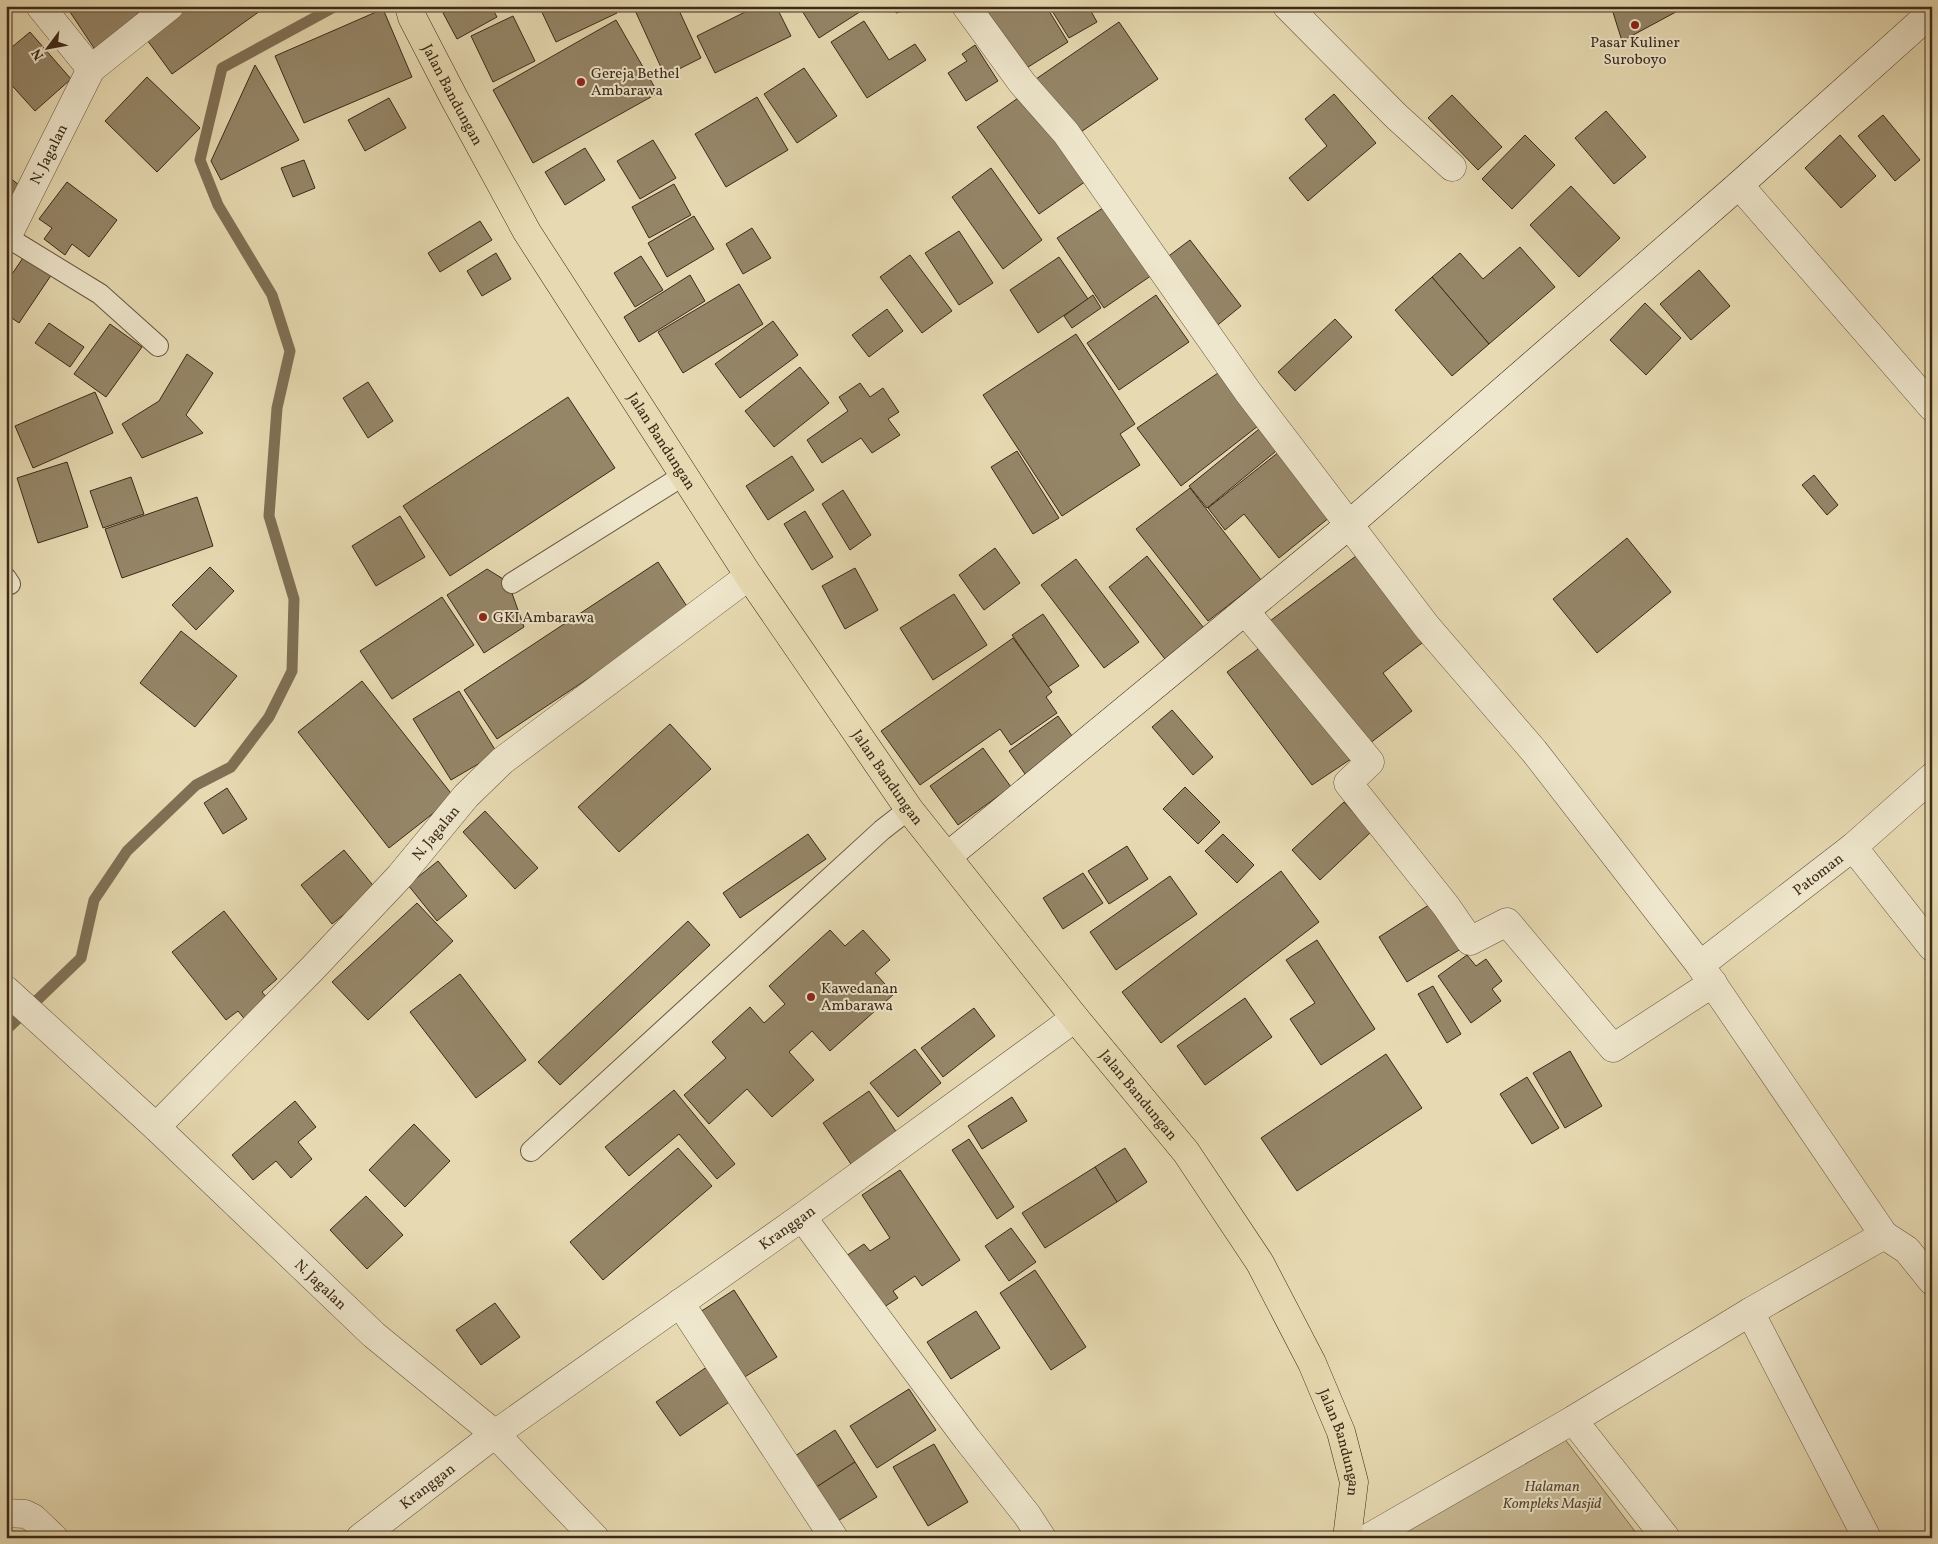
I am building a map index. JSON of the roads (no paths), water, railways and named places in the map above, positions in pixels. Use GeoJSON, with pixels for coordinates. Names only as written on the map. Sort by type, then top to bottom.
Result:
{"type":"FeatureCollection","features":[{"type":"Feature","properties":{"kind":"main road","name":"Jalan Bandungan"},"geometry":{"type":"LineString","coordinates":[[409,6],[412,17],[454,98],[527,232],[749,576],[909,809],[1075,1018],[1186,1152],[1260,1263],[1312,1363],[1341,1432],[1354,1482],[1346,1538]]}},
{"type":"Feature","properties":{"kind":"street"},"geometry":{"type":"LineString","coordinates":[[40,6],[91,69]]}},
{"type":"Feature","properties":{"kind":"street","name":"N. Jagalan"},"geometry":{"type":"LineString","coordinates":[[7,238],[91,69],[170,6]]}},
{"type":"Feature","properties":{"kind":"street"},"geometry":{"type":"LineString","coordinates":[[966,6],[1022,83],[1066,133],[1248,392],[1427,627],[1534,751],[1706,974],[1884,1235],[1907,1250],[1932,1281]]}},
{"type":"Feature","properties":{"kind":"street"},"geometry":{"type":"LineString","coordinates":[[1287,6],[1396,116],[1452,167]]}},
{"type":"Feature","properties":{"kind":"street"},"geometry":{"type":"LineString","coordinates":[[948,856],[1349,524],[1739,185],[1932,12]]}},
{"type":"Feature","properties":{"kind":"street"},"geometry":{"type":"LineString","coordinates":[[1739,185],[1932,407]]}},
{"type":"Feature","properties":{"kind":"street","name":"N. Jagalan"},"geometry":{"type":"LineString","coordinates":[[156,1127],[326,955],[400,876],[466,796],[502,760],[749,576]]}},
{"type":"Feature","properties":{"kind":"street","name":"Patoman"},"geometry":{"type":"LineString","coordinates":[[1245,611],[1370,762],[1348,782],[1446,906],[1470,941],[1507,922],[1614,1048],[1706,974],[1932,777]]}},
{"type":"Feature","properties":{"kind":"street"},"geometry":{"type":"LineString","coordinates":[[1853,847],[1932,947]]}},
{"type":"Feature","properties":{"kind":"street","name":"N. Jagalan"},"geometry":{"type":"LineString","coordinates":[[6,990],[156,1127],[374,1335],[495,1434]]}},
{"type":"Feature","properties":{"kind":"street","name":"Kranggan"},"geometry":{"type":"LineString","coordinates":[[360,1538],[388,1530],[495,1434],[802,1217],[1075,1018]]}},
{"type":"Feature","properties":{"kind":"street"},"geometry":{"type":"LineString","coordinates":[[802,1217],[966,1440],[1042,1538]]}},
{"type":"Feature","properties":{"kind":"street"},"geometry":{"type":"LineString","coordinates":[[1368,1538],[1573,1420],[1750,1312],[1884,1235]]}},
{"type":"Feature","properties":{"kind":"street"},"geometry":{"type":"LineString","coordinates":[[680,1303],[834,1538]]}},
{"type":"Feature","properties":{"kind":"street"},"geometry":{"type":"LineString","coordinates":[[1750,1312],[1867,1538]]}},
{"type":"Feature","properties":{"kind":"street"},"geometry":{"type":"LineString","coordinates":[[1573,1420],[1666,1538]]}},
{"type":"Feature","properties":{"kind":"street"},"geometry":{"type":"LineString","coordinates":[[495,1434],[595,1538]]}},
{"type":"Feature","properties":{"kind":"street"},"geometry":{"type":"LineString","coordinates":[[6,1513],[25,1514],[33,1518],[54,1538]]}},
{"type":"Feature","properties":{"kind":"lane"},"geometry":{"type":"LineString","coordinates":[[7,238],[100,294],[158,346]]}},
{"type":"Feature","properties":{"kind":"lane"},"geometry":{"type":"LineString","coordinates":[[512,583],[684,475]]}},
{"type":"Feature","properties":{"kind":"lane"},"geometry":{"type":"LineString","coordinates":[[531,1151],[875,837],[909,809]]}},
{"type":"Feature","properties":{"kind":"waterway"},"geometry":{"type":"LineString","coordinates":[[6,1030],[81,958],[94,900],[127,851],[196,785],[231,767],[269,717],[292,671],[294,599],[269,516],[277,408],[290,351],[272,295],[218,205],[200,160],[222,68],[336,6]]}},
{"type":"Feature","properties":{"kind":"place","name":"Pasar Kuliner Suroboyo"},"geometry":{"type":"Point","coordinates":[1635,25]}},
{"type":"Feature","properties":{"kind":"place","name":"Gereja Bethel Ambarawa"},"geometry":{"type":"Point","coordinates":[581,82]}},
{"type":"Feature","properties":{"kind":"place","name":"GKI Ambarawa"},"geometry":{"type":"Point","coordinates":[483,617]}},
{"type":"Feature","properties":{"kind":"place","name":"Kawedanan Ambarawa"},"geometry":{"type":"Point","coordinates":[811,997]}},
{"type":"Feature","properties":{"kind":"park label","name":"Halaman Kompleks Masjid"},"geometry":{"type":"Point","coordinates":[1552,1494]}}]}
